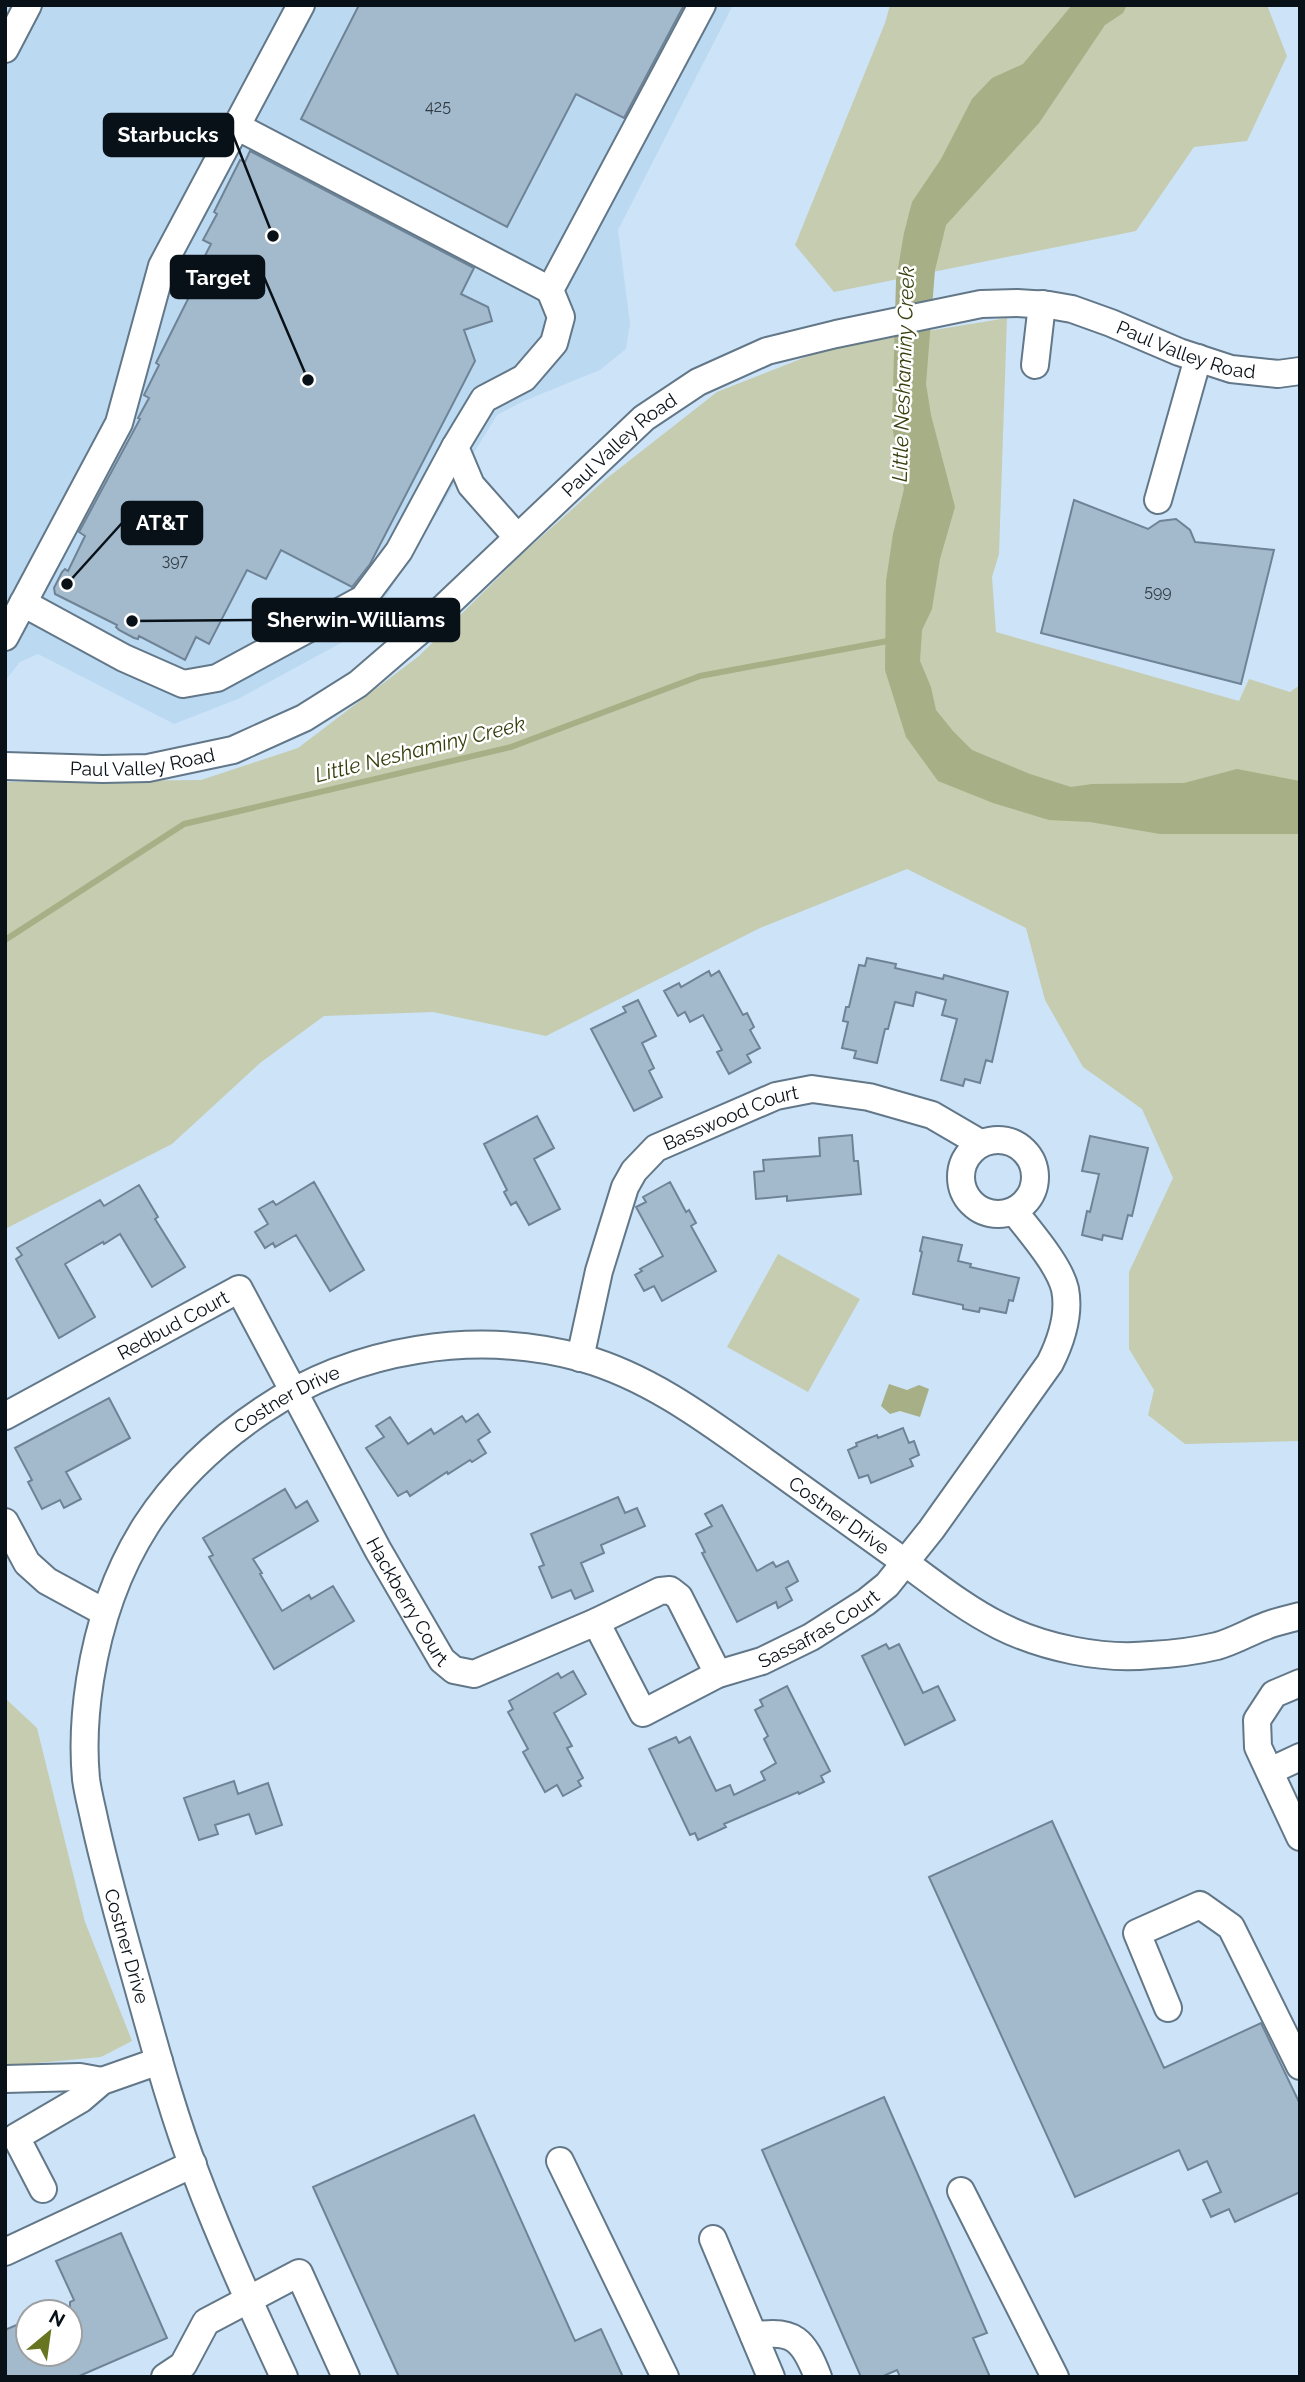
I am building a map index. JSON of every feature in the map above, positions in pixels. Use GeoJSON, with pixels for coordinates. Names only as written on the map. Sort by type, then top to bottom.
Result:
{"type":"FeatureCollection","features":[{"type":"Feature","properties":{"kind":"street"},"geometry":{"type":"LineString","coordinates":[[5,49],[28,5]]}},
{"type":"Feature","properties":{"kind":"street"},"geometry":{"type":"LineString","coordinates":[[5,637],[119,423],[162,266],[301,5]]}},
{"type":"Feature","properties":{"kind":"street"},"geometry":{"type":"LineString","coordinates":[[550,290],[702,5]]}},
{"type":"Feature","properties":{"kind":"street"},"geometry":{"type":"LineString","coordinates":[[23,603],[124,658],[183,684],[217,678],[363,598],[399,551],[484,399],[524,378],[554,343],[561,317],[550,290],[236,126]]}},
{"type":"Feature","properties":{"kind":"street","name":"Paul Valley Road"},"geometry":{"type":"LineString","coordinates":[[5,766],[148,768],[233,750],[304,718],[358,684],[416,634],[644,418],[698,382],[768,351],[981,304],[1017,303],[1072,309],[1231,369],[1278,374],[1300,371]]}},
{"type":"Feature","properties":{"kind":"street"},"geometry":{"type":"LineString","coordinates":[[1035,365],[1042,304]]}},
{"type":"Feature","properties":{"kind":"street"},"geometry":{"type":"LineString","coordinates":[[1158,499],[1198,358]]}},
{"type":"Feature","properties":{"kind":"street"},"geometry":{"type":"LineString","coordinates":[[455,447],[471,485],[517,537]]}},
{"type":"Feature","properties":{"kind":"street","name":"Basswood Court"},"geometry":{"type":"LineString","coordinates":[[580,1358],[599,1271],[625,1187],[634,1171],[656,1148],[776,1096],[812,1089],[869,1097],[932,1115],[980,1143],[997,1139],[1013,1143],[1027,1153],[1034,1168],[1034,1185],[1027,1200],[1014,1211]]}},
{"type":"Feature","properties":{"kind":"street"},"geometry":{"type":"LineString","coordinates":[[905,1563],[1050,1363],[1061,1341],[1065,1320],[1065,1288],[1048,1256],[1014,1211],[998,1214],[982,1211],[968,1200],[961,1186],[961,1169],[968,1154],[980,1143]]}},
{"type":"Feature","properties":{"kind":"street","name":"Redbud Court"},"geometry":{"type":"LineString","coordinates":[[5,1416],[239,1289],[292,1392]]}},
{"type":"Feature","properties":{"kind":"street","name":"Costner Drive"},"geometry":{"type":"LineString","coordinates":[[284,2377],[192,2164],[159,2061],[104,1866],[86,1780],[86,1701],[104,1612],[136,1540],[174,1486],[221,1441],[292,1392],[365,1362],[424,1349],[496,1346],[530,1349],[580,1358],[638,1380],[702,1416],[946,1592],[1003,1628],[1068,1649],[1145,1656],[1217,1646],[1287,1619],[1300,1608]]}},
{"type":"Feature","properties":{"kind":"street","name":"Hackberry Court"},"geometry":{"type":"LineString","coordinates":[[292,1392],[377,1550],[442,1660],[454,1670],[474,1674],[596,1622]]}},
{"type":"Feature","properties":{"kind":"street"},"geometry":{"type":"LineString","coordinates":[[5,1522],[27,1563],[47,1581],[104,1612]]}},
{"type":"Feature","properties":{"kind":"street","name":"Sassafras Court"},"geometry":{"type":"LineString","coordinates":[[596,1622],[643,1713],[718,1674],[762,1661],[811,1637],[866,1602],[887,1585],[905,1563]]}},
{"type":"Feature","properties":{"kind":"street"},"geometry":{"type":"LineString","coordinates":[[596,1622],[660,1591],[670,1590],[679,1597],[718,1674]]}},
{"type":"Feature","properties":{"kind":"street"},"geometry":{"type":"LineString","coordinates":[[1298,1828],[1258,1747],[1257,1720],[1274,1694],[1300,1683]]}},
{"type":"Feature","properties":{"kind":"street"},"geometry":{"type":"LineString","coordinates":[[1270,1771],[1300,1757]]}},
{"type":"Feature","properties":{"kind":"street"},"geometry":{"type":"LineString","coordinates":[[1168,2008],[1137,1933],[1200,1905],[1231,1927],[1300,2066]]}},
{"type":"Feature","properties":{"kind":"street"},"geometry":{"type":"LineString","coordinates":[[43,2189],[11,2127],[81,2099],[102,2081],[159,2061]]}},
{"type":"Feature","properties":{"kind":"street"},"geometry":{"type":"LineString","coordinates":[[5,2079],[79,2077],[102,2081]]}},
{"type":"Feature","properties":{"kind":"street"},"geometry":{"type":"LineString","coordinates":[[560,2161],[665,2377]]}},
{"type":"Feature","properties":{"kind":"street"},"geometry":{"type":"LineString","coordinates":[[5,2252],[192,2164]]}},
{"type":"Feature","properties":{"kind":"street"},"geometry":{"type":"LineString","coordinates":[[961,2191],[1055,2377]]}},
{"type":"Feature","properties":{"kind":"street"},"geometry":{"type":"LineString","coordinates":[[713,2239],[771,2377]]}},
{"type":"Feature","properties":{"kind":"street"},"geometry":{"type":"LineString","coordinates":[[165,2377],[183,2365],[206,2322],[299,2273],[346,2377]]}},
{"type":"Feature","properties":{"kind":"street"},"geometry":{"type":"LineString","coordinates":[[754,2336],[771,2333],[797,2339],[806,2348],[818,2377]]}},
{"type":"Feature","properties":{"kind":"shaded area"},"geometry":{"type":"Polygon","coordinates":[[[5,5],[733,5],[618,230],[630,323],[626,349],[600,370],[497,415],[376,613],[352,637],[238,699],[174,724],[38,654],[20,662],[5,681],[5,5]]]}},
{"type":"Feature","properties":{"kind":"shaded area"},"geometry":{"type":"Polygon","coordinates":[[[890,5],[1267,5],[1287,56],[1247,141],[1194,147],[1136,231],[834,292],[795,245],[890,5]]]}},
{"type":"Feature","properties":{"kind":"shaded area"},"geometry":{"type":"Polygon","coordinates":[[[1007,318],[999,554],[992,577],[996,632],[1239,701],[1249,679],[1290,692],[1300,685],[1299,1441],[1185,1444],[1148,1415],[1154,1390],[1129,1349],[1129,1272],[1173,1178],[1142,1109],[1083,1067],[1045,1000],[1026,928],[907,869],[760,928],[546,1036],[433,1012],[324,1016],[260,1063],[172,1144],[5,1229],[5,782],[201,780],[298,748],[419,656],[521,555],[606,479],[717,392],[831,347],[1007,318]]]}},
{"type":"Feature","properties":{"kind":"shaded area"},"geometry":{"type":"Polygon","coordinates":[[[778,1254],[860,1299],[808,1392],[727,1347],[778,1254]]]}},
{"type":"Feature","properties":{"kind":"shaded area"},"geometry":{"type":"Polygon","coordinates":[[[5,1698],[37,1728],[85,1922],[132,2041],[101,2057],[5,2066],[5,1698]]]}},
{"type":"Feature","properties":{"kind":"water"},"geometry":{"type":"Polygon","coordinates":[[[1072,5],[1127,5],[1123,13],[1105,25],[1039,123],[946,225],[935,270],[926,384],[931,415],[955,507],[940,559],[932,609],[922,630],[920,661],[931,687],[936,710],[972,750],[1030,774],[1071,787],[1092,784],[1184,783],[1237,769],[1300,781],[1300,834],[1160,834],[1090,822],[1049,820],[993,803],[938,781],[906,737],[885,670],[886,581],[893,534],[904,489],[892,426],[896,280],[912,202],[941,159],[972,99],[992,78],[1023,64],[1072,5]]]}},
{"type":"Feature","properties":{"kind":"water"},"geometry":{"type":"Polygon","coordinates":[[[889,1384],[907,1390],[919,1385],[929,1389],[920,1417],[900,1411],[890,1414],[881,1406],[889,1384]]]}},
{"type":"Feature","properties":{"kind":"building"},"geometry":{"type":"Polygon","coordinates":[[[359,5],[684,5],[624,118],[576,94],[507,227],[301,119],[359,5]]]}},
{"type":"Feature","properties":{"kind":"building"},"geometry":{"type":"Polygon","coordinates":[[[250,151],[474,268],[461,294],[488,307],[492,321],[464,330],[475,361],[370,564],[352,587],[281,550],[266,579],[247,570],[209,644],[196,637],[185,660],[139,636],[138,639],[134,638],[119,630],[117,625],[55,594],[54,588],[62,572],[65,569],[68,571],[85,536],[79,532],[140,419],[138,418],[149,398],[144,395],[159,365],[156,363],[196,283],[192,281],[211,244],[203,240],[217,214],[214,212],[240,160],[245,162],[250,151]]]}},
{"type":"Feature","properties":{"kind":"building"},"geometry":{"type":"Polygon","coordinates":[[[1074,500],[1148,529],[1160,521],[1176,519],[1190,530],[1195,542],[1274,550],[1241,684],[1041,633],[1074,500]]]}},
{"type":"Feature","properties":{"kind":"building"},"geometry":{"type":"Polygon","coordinates":[[[867,958],[896,964],[895,968],[943,979],[944,975],[1008,992],[992,1062],[986,1060],[980,1083],[965,1079],[963,1086],[941,1080],[957,1019],[942,1015],[946,1000],[916,992],[913,1006],[895,1002],[877,1063],[854,1058],[856,1051],[842,1048],[848,1022],[843,1021],[846,1007],[849,1007],[859,965],[865,966],[867,958]]]}},
{"type":"Feature","properties":{"kind":"building"},"geometry":{"type":"Polygon","coordinates":[[[709,971],[711,976],[719,971],[743,1015],[747,1013],[754,1027],[750,1030],[760,1048],[747,1055],[751,1062],[729,1074],[717,1052],[722,1050],[703,1015],[690,1022],[685,1012],[678,1016],[664,991],[679,983],[681,987],[709,971]]]}},
{"type":"Feature","properties":{"kind":"building"},"geometry":{"type":"Polygon","coordinates":[[[638,1000],[656,1036],[642,1043],[654,1068],[649,1071],[662,1097],[634,1111],[591,1029],[626,1012],[623,1007],[638,1000]]]}},
{"type":"Feature","properties":{"kind":"building"},"geometry":{"type":"Polygon","coordinates":[[[537,1116],[554,1148],[534,1159],[560,1209],[529,1225],[516,1202],[511,1205],[504,1192],[507,1190],[484,1144],[537,1116]]]}},
{"type":"Feature","properties":{"kind":"building"},"geometry":{"type":"Polygon","coordinates":[[[852,1135],[861,1194],[787,1201],[787,1196],[756,1199],[754,1172],[764,1171],[763,1160],[820,1156],[819,1138],[852,1135]]]}},
{"type":"Feature","properties":{"kind":"building"},"geometry":{"type":"Polygon","coordinates":[[[1090,1136],[1148,1148],[1132,1216],[1128,1215],[1122,1239],[1103,1235],[1102,1240],[1082,1235],[1099,1174],[1082,1171],[1090,1136]]]}},
{"type":"Feature","properties":{"kind":"building"},"geometry":{"type":"Polygon","coordinates":[[[314,1182],[364,1270],[330,1291],[296,1235],[275,1247],[273,1243],[265,1248],[255,1232],[268,1224],[259,1209],[273,1201],[276,1205],[314,1182]]]}},
{"type":"Feature","properties":{"kind":"building"},"geometry":{"type":"Polygon","coordinates":[[[670,1182],[686,1212],[689,1210],[696,1223],[691,1226],[716,1271],[662,1301],[654,1286],[644,1291],[635,1275],[642,1271],[640,1269],[663,1256],[636,1207],[646,1202],[643,1197],[670,1182]]]}},
{"type":"Feature","properties":{"kind":"building"},"geometry":{"type":"Polygon","coordinates":[[[139,1185],[158,1217],[155,1219],[185,1267],[152,1287],[120,1234],[104,1244],[103,1242],[65,1264],[95,1317],[59,1338],[16,1259],[22,1255],[17,1248],[100,1200],[104,1206],[139,1185]]]}},
{"type":"Feature","properties":{"kind":"building"},"geometry":{"type":"Polygon","coordinates":[[[923,1237],[962,1245],[958,1261],[971,1264],[970,1267],[1019,1278],[1013,1301],[1009,1300],[1006,1313],[980,1308],[979,1312],[963,1309],[963,1305],[913,1294],[923,1237]]]}},
{"type":"Feature","properties":{"kind":"building"},"geometry":{"type":"Polygon","coordinates":[[[109,1398],[130,1438],[66,1472],[81,1499],[64,1508],[60,1500],[42,1509],[28,1482],[32,1480],[15,1448],[109,1398]]]}},
{"type":"Feature","properties":{"kind":"building"},"geometry":{"type":"Polygon","coordinates":[[[478,1414],[490,1432],[478,1440],[486,1453],[448,1474],[447,1472],[410,1496],[407,1491],[398,1496],[366,1448],[384,1437],[376,1426],[390,1417],[408,1444],[431,1429],[434,1434],[462,1416],[466,1422],[478,1414]]]}},
{"type":"Feature","properties":{"kind":"building"},"geometry":{"type":"Polygon","coordinates":[[[903,1428],[909,1443],[914,1441],[919,1455],[910,1459],[913,1466],[871,1483],[868,1475],[859,1478],[848,1450],[857,1446],[856,1443],[903,1428]]]}},
{"type":"Feature","properties":{"kind":"building"},"geometry":{"type":"Polygon","coordinates":[[[285,1489],[296,1508],[307,1501],[318,1521],[253,1559],[262,1573],[260,1574],[282,1611],[309,1595],[311,1599],[333,1586],[354,1621],[274,1669],[209,1557],[213,1555],[203,1538],[285,1489]]]}},
{"type":"Feature","properties":{"kind":"building"},"geometry":{"type":"Polygon","coordinates":[[[618,1497],[625,1513],[637,1508],[645,1526],[601,1545],[604,1553],[581,1563],[593,1591],[575,1599],[571,1590],[552,1598],[539,1567],[544,1565],[531,1534],[618,1497]]]}},
{"type":"Feature","properties":{"kind":"building"},"geometry":{"type":"Polygon","coordinates":[[[722,1505],[757,1571],[773,1562],[776,1567],[788,1561],[798,1581],[786,1588],[792,1600],[778,1608],[776,1602],[737,1622],[702,1553],[705,1552],[696,1534],[712,1526],[705,1514],[722,1505]]]}},
{"type":"Feature","properties":{"kind":"building"},"geometry":{"type":"Polygon","coordinates":[[[886,1644],[889,1649],[899,1644],[923,1693],[938,1686],[955,1720],[905,1745],[862,1656],[886,1644]]]}},
{"type":"Feature","properties":{"kind":"building"},"geometry":{"type":"Polygon","coordinates":[[[573,1671],[586,1694],[554,1713],[572,1746],[567,1748],[583,1778],[578,1781],[581,1786],[563,1796],[557,1785],[545,1792],[523,1752],[528,1749],[508,1712],[513,1709],[509,1701],[558,1673],[561,1678],[573,1671]]]}},
{"type":"Feature","properties":{"kind":"building"},"geometry":{"type":"Polygon","coordinates":[[[787,1686],[830,1771],[821,1776],[824,1782],[724,1824],[726,1827],[698,1840],[695,1833],[690,1835],[649,1749],[676,1737],[679,1743],[690,1737],[716,1791],[730,1785],[734,1795],[765,1780],[761,1772],[776,1763],[764,1739],[768,1736],[755,1710],[763,1706],[760,1700],[787,1686]]]}},
{"type":"Feature","properties":{"kind":"building"},"geometry":{"type":"Polygon","coordinates":[[[234,1781],[238,1794],[268,1783],[282,1825],[256,1834],[249,1814],[215,1825],[218,1834],[199,1840],[184,1798],[234,1781]]]}},
{"type":"Feature","properties":{"kind":"building"},"geometry":{"type":"Polygon","coordinates":[[[1052,1821],[1164,2068],[1261,2023],[1300,2104],[1300,2192],[1235,2222],[1229,2209],[1211,2217],[1203,2200],[1221,2192],[1207,2161],[1188,2170],[1179,2150],[1075,2197],[929,1877],[1052,1821]]]}},
{"type":"Feature","properties":{"kind":"building"},"geometry":{"type":"Polygon","coordinates":[[[884,2097],[987,2333],[973,2338],[990,2377],[900,2377],[897,2370],[881,2377],[861,2377],[762,2150],[884,2097]]]}},
{"type":"Feature","properties":{"kind":"building"},"geometry":{"type":"Polygon","coordinates":[[[474,2115],[575,2341],[601,2329],[623,2377],[399,2377],[313,2187],[474,2115]]]}},
{"type":"Feature","properties":{"kind":"building"},"geometry":{"type":"Polygon","coordinates":[[[121,2233],[167,2338],[77,2377],[5,2377],[5,2330],[14,2326],[14,2368],[84,2368],[84,2298],[73,2298],[56,2261],[121,2233]]]}},
{"type":"Feature","properties":{"kind":"waterway","name":"Little Neshaminy Creek"},"geometry":{"type":"LineString","coordinates":[[5,940],[184,824],[511,747],[700,676],[893,640]]}},
{"type":"Feature","properties":{"kind":"place","name":"Starbucks"},"geometry":{"type":"Point","coordinates":[273,236]}},
{"type":"Feature","properties":{"kind":"place","name":"Target"},"geometry":{"type":"Point","coordinates":[308,380]}},
{"type":"Feature","properties":{"kind":"place","name":"AT&T"},"geometry":{"type":"Point","coordinates":[67,584]}},
{"type":"Feature","properties":{"kind":"place","name":"Sherwin-Williams"},"geometry":{"type":"Point","coordinates":[132,621]}}]}
